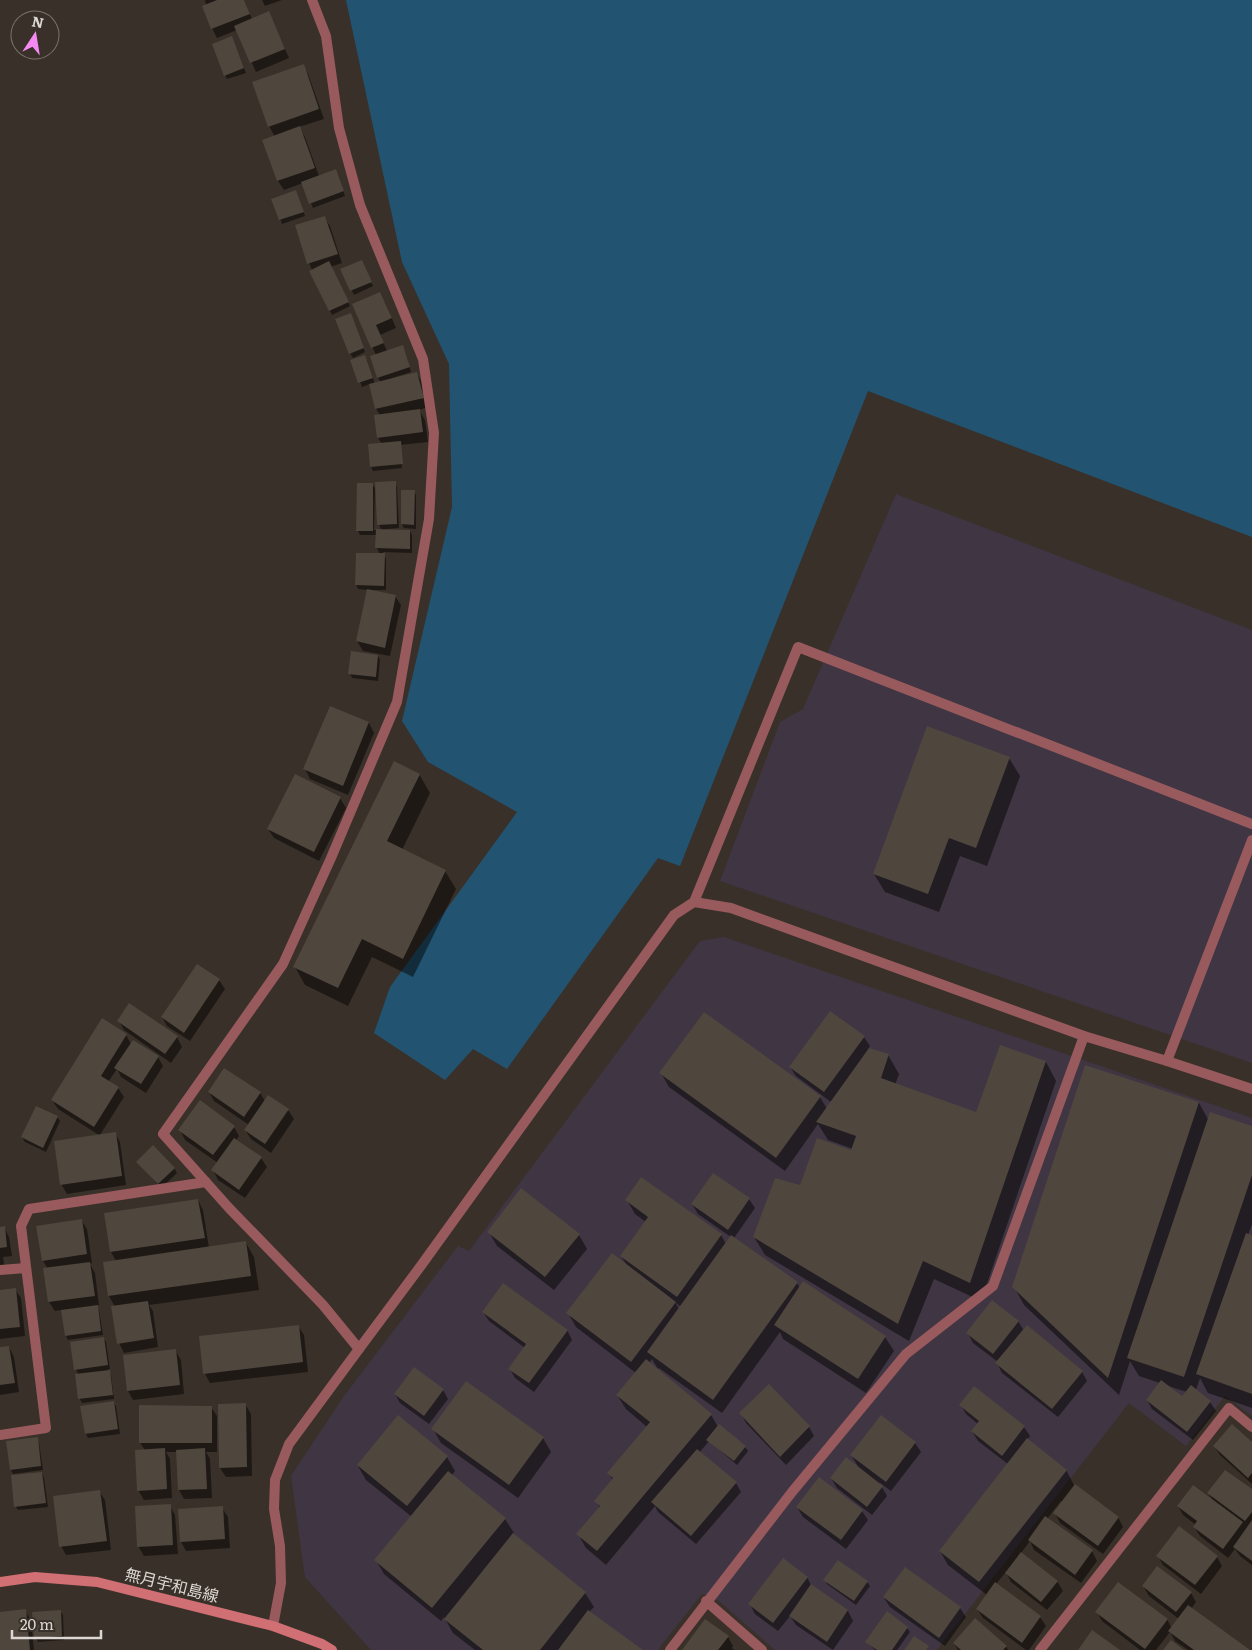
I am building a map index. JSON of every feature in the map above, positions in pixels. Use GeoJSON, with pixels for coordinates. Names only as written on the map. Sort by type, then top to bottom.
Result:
{"type":"FeatureCollection","features":[{"type":"Feature","properties":{"kind":"main road","name":"無月宇和島線"},"geometry":{"type":"LineString","coordinates":[[0,1582],[35,1577],[97,1582],[273,1626],[322,1644],[332,1650]]}},
{"type":"Feature","properties":{"kind":"street"},"geometry":{"type":"LineString","coordinates":[[312,0],[326,36],[339,128],[360,205],[423,359],[434,433],[429,519],[397,702],[334,850],[283,964],[163,1134],[229,1208],[323,1305],[359,1348]]}},
{"type":"Feature","properties":{"kind":"street"},"geometry":{"type":"LineString","coordinates":[[273,1626],[281,1583],[280,1546],[274,1509],[275,1480],[289,1444],[420,1267],[674,915],[694,902],[798,647],[1252,824]]}},
{"type":"Feature","properties":{"kind":"street"},"geometry":{"type":"LineString","coordinates":[[1167,1061],[1252,840]]}},
{"type":"Feature","properties":{"kind":"street"},"geometry":{"type":"LineString","coordinates":[[694,902],[731,908],[1084,1036],[1252,1089]]}},
{"type":"Feature","properties":{"kind":"street"},"geometry":{"type":"LineString","coordinates":[[670,1650],[792,1492],[906,1354],[993,1286],[1084,1036]]}},
{"type":"Feature","properties":{"kind":"street"},"geometry":{"type":"LineString","coordinates":[[0,1436],[46,1428],[21,1226],[29,1209],[206,1182]]}},
{"type":"Feature","properties":{"kind":"street"},"geometry":{"type":"LineString","coordinates":[[0,1270],[26,1268]]}},
{"type":"Feature","properties":{"kind":"street"},"geometry":{"type":"LineString","coordinates":[[1040,1650],[1229,1408],[1252,1427]]}},
{"type":"Feature","properties":{"kind":"street"},"geometry":{"type":"LineString","coordinates":[[706,1601],[762,1650]]}},
{"type":"Feature","properties":{"kind":"shaded area"},"geometry":{"type":"Polygon","coordinates":[[[896,494],[1252,630],[1252,1063],[720,881],[780,722],[803,709],[896,494]]]}},
{"type":"Feature","properties":{"kind":"shaded area"},"geometry":{"type":"Polygon","coordinates":[[[724,937],[1252,1118],[1252,1416],[1225,1396],[1186,1446],[1129,1403],[937,1650],[775,1650],[719,1601],[702,1594],[659,1650],[371,1650],[305,1577],[291,1476],[344,1396],[458,1246],[469,1251],[700,941],[724,937]]]}},
{"type":"Feature","properties":{"kind":"water"},"geometry":{"type":"Polygon","coordinates":[[[346,0],[1252,0],[1252,537],[868,391],[680,866],[658,858],[507,1069],[473,1049],[445,1080],[374,1033],[390,987],[517,812],[428,762],[402,721],[452,507],[449,364],[402,262],[346,0]]]}},
{"type":"Feature","properties":{"kind":"building"},"geometry":{"type":"Polygon","coordinates":[[[217,0],[244,0],[250,14],[211,29],[202,6],[217,0]]]}},
{"type":"Feature","properties":{"kind":"building"},"geometry":{"type":"Polygon","coordinates":[[[269,11],[285,49],[250,63],[234,26],[269,11]]]}},
{"type":"Feature","properties":{"kind":"building"},"geometry":{"type":"Polygon","coordinates":[[[232,36],[244,68],[224,76],[212,44],[232,36]]]}},
{"type":"Feature","properties":{"kind":"building"},"geometry":{"type":"Polygon","coordinates":[[[304,64],[319,109],[268,127],[252,82],[304,64]]]}},
{"type":"Feature","properties":{"kind":"building"},"geometry":{"type":"Polygon","coordinates":[[[300,126],[315,168],[277,181],[262,140],[300,126]]]}},
{"type":"Feature","properties":{"kind":"building"},"geometry":{"type":"Polygon","coordinates":[[[336,169],[344,191],[309,204],[301,182],[336,169]]]}},
{"type":"Feature","properties":{"kind":"building"},"geometry":{"type":"Polygon","coordinates":[[[296,190],[304,212],[279,220],[271,199],[296,190]]]}},
{"type":"Feature","properties":{"kind":"building"},"geometry":{"type":"Polygon","coordinates":[[[325,216],[338,254],[307,264],[295,225],[325,216]]]}},
{"type":"Feature","properties":{"kind":"building"},"geometry":{"type":"Polygon","coordinates":[[[362,260],[372,282],[350,291],[340,269],[362,260]]]}},
{"type":"Feature","properties":{"kind":"building"},"geometry":{"type":"Polygon","coordinates":[[[329,261],[349,302],[329,311],[309,271],[329,261]]]}},
{"type":"Feature","properties":{"kind":"building"},"geometry":{"type":"Polygon","coordinates":[[[380,292],[392,318],[376,325],[384,343],[371,348],[352,304],[380,292]]]}},
{"type":"Feature","properties":{"kind":"building"},"geometry":{"type":"Polygon","coordinates":[[[351,313],[364,348],[349,354],[335,319],[351,313]]]}},
{"type":"Feature","properties":{"kind":"building"},"geometry":{"type":"Polygon","coordinates":[[[403,345],[410,367],[377,378],[370,356],[403,345]]]}},
{"type":"Feature","properties":{"kind":"building"},"geometry":{"type":"Polygon","coordinates":[[[365,355],[373,378],[358,383],[350,360],[365,355]]]}},
{"type":"Feature","properties":{"kind":"building"},"geometry":{"type":"Polygon","coordinates":[[[417,372],[424,398],[375,409],[369,384],[417,372]]]}},
{"type":"Feature","properties":{"kind":"building"},"geometry":{"type":"Polygon","coordinates":[[[420,409],[423,432],[377,438],[374,415],[420,409]]]}},
{"type":"Feature","properties":{"kind":"building"},"geometry":{"type":"Polygon","coordinates":[[[401,441],[403,464],[370,467],[368,444],[401,441]]]}},
{"type":"Feature","properties":{"kind":"building"},"geometry":{"type":"Polygon","coordinates":[[[396,481],[397,524],[377,525],[375,482],[396,481]]]}},
{"type":"Feature","properties":{"kind":"building"},"geometry":{"type":"Polygon","coordinates":[[[357,483],[373,483],[373,531],[356,531],[357,483]]]}},
{"type":"Feature","properties":{"kind":"building"},"geometry":{"type":"Polygon","coordinates":[[[401,490],[415,490],[414,525],[401,524],[401,490]]]}},
{"type":"Feature","properties":{"kind":"building"},"geometry":{"type":"Polygon","coordinates":[[[376,529],[410,530],[410,549],[375,548],[376,529]]]}},
{"type":"Feature","properties":{"kind":"building"},"geometry":{"type":"Polygon","coordinates":[[[356,553],[385,553],[384,586],[355,585],[356,553]]]}},
{"type":"Feature","properties":{"kind":"building"},"geometry":{"type":"Polygon","coordinates":[[[367,589],[396,595],[385,648],[356,641],[367,589]]]}},
{"type":"Feature","properties":{"kind":"building"},"geometry":{"type":"Polygon","coordinates":[[[351,651],[378,655],[376,677],[348,674],[351,651]]]}},
{"type":"Feature","properties":{"kind":"building"},"geometry":{"type":"Polygon","coordinates":[[[330,706],[369,722],[343,786],[303,769],[330,706]]]}},
{"type":"Feature","properties":{"kind":"building"},"geometry":{"type":"Polygon","coordinates":[[[927,726],[1010,757],[976,848],[949,838],[928,894],[873,874],[927,726]]]}},
{"type":"Feature","properties":{"kind":"building"},"geometry":{"type":"Polygon","coordinates":[[[394,761],[420,774],[387,841],[446,870],[403,959],[362,939],[338,988],[293,967],[394,761]]]}},
{"type":"Feature","properties":{"kind":"building"},"geometry":{"type":"Polygon","coordinates":[[[295,774],[341,797],[314,852],[267,829],[295,774]]]}},
{"type":"Feature","properties":{"kind":"building"},"geometry":{"type":"Polygon","coordinates":[[[197,964],[220,979],[184,1033],[161,1017],[197,964]]]}},
{"type":"Feature","properties":{"kind":"building"},"geometry":{"type":"Polygon","coordinates":[[[129,1003],[178,1036],[165,1054],[117,1021],[129,1003]]]}},
{"type":"Feature","properties":{"kind":"building"},"geometry":{"type":"Polygon","coordinates":[[[830,1011],[865,1036],[824,1092],[789,1067],[830,1011]]]}},
{"type":"Feature","properties":{"kind":"building"},"geometry":{"type":"Polygon","coordinates":[[[704,1012],[821,1096],[776,1158],[659,1073],[704,1012]]]}},
{"type":"Feature","properties":{"kind":"building"},"geometry":{"type":"Polygon","coordinates":[[[102,1018],[127,1034],[101,1076],[119,1087],[94,1127],[51,1100],[102,1018]]]}},
{"type":"Feature","properties":{"kind":"building"},"geometry":{"type":"Polygon","coordinates":[[[133,1040],[159,1056],[141,1084],[114,1068],[133,1040]]]}},
{"type":"Feature","properties":{"kind":"building"},"geometry":{"type":"Polygon","coordinates":[[[1000,1045],[1046,1061],[970,1283],[923,1261],[898,1324],[753,1237],[775,1178],[800,1185],[817,1138],[851,1150],[856,1136],[816,1122],[869,1048],[889,1054],[881,1078],[976,1112],[1000,1045]]]}},
{"type":"Feature","properties":{"kind":"building"},"geometry":{"type":"Polygon","coordinates":[[[1085,1065],[1199,1102],[1108,1378],[1012,1287],[1085,1065]]]}},
{"type":"Feature","properties":{"kind":"building"},"geometry":{"type":"Polygon","coordinates":[[[224,1068],[261,1092],[244,1117],[208,1092],[224,1068]]]}},
{"type":"Feature","properties":{"kind":"building"},"geometry":{"type":"Polygon","coordinates":[[[268,1095],[289,1109],[265,1144],[244,1130],[268,1095]]]}},
{"type":"Feature","properties":{"kind":"building"},"geometry":{"type":"Polygon","coordinates":[[[200,1100],[235,1126],[213,1155],[178,1130],[200,1100]]]}},
{"type":"Feature","properties":{"kind":"building"},"geometry":{"type":"Polygon","coordinates":[[[36,1106],[58,1116],[43,1148],[21,1137],[36,1106]]]}},
{"type":"Feature","properties":{"kind":"building"},"geometry":{"type":"Polygon","coordinates":[[[1210,1112],[1252,1126],[1252,1175],[1184,1377],[1127,1358],[1210,1112]]]}},
{"type":"Feature","properties":{"kind":"building"},"geometry":{"type":"Polygon","coordinates":[[[116,1132],[122,1176],[60,1185],[54,1141],[116,1132]]]}},
{"type":"Feature","properties":{"kind":"building"},"geometry":{"type":"Polygon","coordinates":[[[234,1138],[262,1157],[239,1190],[211,1170],[234,1138]]]}},
{"type":"Feature","properties":{"kind":"building"},"geometry":{"type":"Polygon","coordinates":[[[153,1145],[175,1168],[158,1184],[136,1162],[153,1145]]]}},
{"type":"Feature","properties":{"kind":"building"},"geometry":{"type":"Polygon","coordinates":[[[713,1173],[750,1198],[728,1230],[691,1204],[713,1173]]]}},
{"type":"Feature","properties":{"kind":"building"},"geometry":{"type":"Polygon","coordinates":[[[641,1177],[722,1234],[677,1297],[620,1256],[648,1217],[625,1200],[641,1177]]]}},
{"type":"Feature","properties":{"kind":"building"},"geometry":{"type":"Polygon","coordinates":[[[521,1188],[580,1234],[545,1277],[487,1232],[521,1188]]]}},
{"type":"Feature","properties":{"kind":"building"},"geometry":{"type":"Polygon","coordinates":[[[198,1199],[205,1238],[110,1252],[104,1213],[198,1199]]]}},
{"type":"Feature","properties":{"kind":"building"},"geometry":{"type":"Polygon","coordinates":[[[82,1219],[87,1254],[42,1261],[36,1226],[82,1219]]]}},
{"type":"Feature","properties":{"kind":"building"},"geometry":{"type":"Polygon","coordinates":[[[5,1226],[7,1247],[0,1248],[0,1227],[5,1226]]]}},
{"type":"Feature","properties":{"kind":"building"},"geometry":{"type":"Polygon","coordinates":[[[1246,1233],[1252,1235],[1252,1394],[1196,1374],[1246,1233]]]}},
{"type":"Feature","properties":{"kind":"building"},"geometry":{"type":"Polygon","coordinates":[[[731,1235],[798,1282],[713,1400],[647,1352],[731,1235]]]}},
{"type":"Feature","properties":{"kind":"building"},"geometry":{"type":"Polygon","coordinates":[[[246,1241],[251,1276],[108,1296],[103,1262],[246,1241]]]}},
{"type":"Feature","properties":{"kind":"building"},"geometry":{"type":"Polygon","coordinates":[[[612,1253],[676,1302],[631,1362],[566,1313],[612,1253]]]}},
{"type":"Feature","properties":{"kind":"building"},"geometry":{"type":"Polygon","coordinates":[[[90,1262],[95,1296],[48,1302],[43,1268],[90,1262]]]}},
{"type":"Feature","properties":{"kind":"building"},"geometry":{"type":"Polygon","coordinates":[[[803,1281],[886,1336],[858,1379],[774,1325],[803,1281]]]}},
{"type":"Feature","properties":{"kind":"building"},"geometry":{"type":"Polygon","coordinates":[[[503,1283],[568,1330],[529,1383],[508,1369],[526,1344],[482,1312],[503,1283]]]}},
{"type":"Feature","properties":{"kind":"building"},"geometry":{"type":"Polygon","coordinates":[[[16,1288],[20,1327],[0,1329],[0,1290],[16,1288]]]}},
{"type":"Feature","properties":{"kind":"building"},"geometry":{"type":"Polygon","coordinates":[[[992,1300],[1019,1321],[993,1354],[966,1333],[992,1300]]]}},
{"type":"Feature","properties":{"kind":"building"},"geometry":{"type":"Polygon","coordinates":[[[148,1301],[154,1338],[117,1344],[111,1306],[148,1301]]]}},
{"type":"Feature","properties":{"kind":"building"},"geometry":{"type":"Polygon","coordinates":[[[98,1305],[101,1331],[65,1336],[61,1310],[98,1305]]]}},
{"type":"Feature","properties":{"kind":"building"},"geometry":{"type":"Polygon","coordinates":[[[299,1325],[303,1362],[203,1374],[199,1336],[299,1325]]]}},
{"type":"Feature","properties":{"kind":"building"},"geometry":{"type":"Polygon","coordinates":[[[1027,1325],[1083,1371],[1052,1409],[995,1363],[1027,1325]]]}},
{"type":"Feature","properties":{"kind":"building"},"geometry":{"type":"Polygon","coordinates":[[[104,1337],[108,1365],[74,1370],[70,1342],[104,1337]]]}},
{"type":"Feature","properties":{"kind":"building"},"geometry":{"type":"Polygon","coordinates":[[[9,1346],[15,1383],[0,1385],[0,1347],[9,1346]]]}},
{"type":"Feature","properties":{"kind":"building"},"geometry":{"type":"Polygon","coordinates":[[[176,1349],[180,1385],[127,1391],[123,1355],[176,1349]]]}},
{"type":"Feature","properties":{"kind":"building"},"geometry":{"type":"Polygon","coordinates":[[[646,1359],[712,1414],[597,1551],[576,1534],[600,1506],[594,1501],[613,1478],[607,1473],[650,1422],[616,1395],[646,1359]]]}},
{"type":"Feature","properties":{"kind":"building"},"geometry":{"type":"Polygon","coordinates":[[[414,1367],[444,1389],[424,1416],[394,1394],[414,1367]]]}},
{"type":"Feature","properties":{"kind":"building"},"geometry":{"type":"Polygon","coordinates":[[[110,1370],[113,1395],[78,1399],[75,1374],[110,1370]]]}},
{"type":"Feature","properties":{"kind":"building"},"geometry":{"type":"Polygon","coordinates":[[[1161,1380],[1182,1396],[1191,1385],[1211,1401],[1187,1432],[1146,1400],[1161,1380]]]}},
{"type":"Feature","properties":{"kind":"building"},"geometry":{"type":"Polygon","coordinates":[[[466,1381],[544,1437],[509,1485],[431,1429],[466,1381]]]}},
{"type":"Feature","properties":{"kind":"building"},"geometry":{"type":"Polygon","coordinates":[[[769,1384],[810,1426],[780,1457],[739,1413],[769,1384]]]}},
{"type":"Feature","properties":{"kind":"building"},"geometry":{"type":"Polygon","coordinates":[[[974,1386],[1025,1426],[1002,1456],[971,1431],[979,1421],[959,1405],[974,1386]]]}},
{"type":"Feature","properties":{"kind":"building"},"geometry":{"type":"Polygon","coordinates":[[[114,1401],[118,1429],[85,1434],[80,1406],[114,1401]]]}},
{"type":"Feature","properties":{"kind":"building"},"geometry":{"type":"Polygon","coordinates":[[[246,1403],[247,1467],[219,1468],[218,1404],[246,1403]]]}},
{"type":"Feature","properties":{"kind":"building"},"geometry":{"type":"Polygon","coordinates":[[[139,1405],[212,1406],[212,1443],[139,1443],[139,1405]]]}},
{"type":"Feature","properties":{"kind":"building"},"geometry":{"type":"Polygon","coordinates":[[[398,1415],[448,1456],[407,1506],[357,1465],[398,1415]]]}},
{"type":"Feature","properties":{"kind":"building"},"geometry":{"type":"Polygon","coordinates":[[[881,1415],[916,1442],[886,1482],[850,1455],[881,1415]]]}},
{"type":"Feature","properties":{"kind":"building"},"geometry":{"type":"Polygon","coordinates":[[[719,1424],[746,1446],[734,1461],[706,1440],[719,1424]]]}},
{"type":"Feature","properties":{"kind":"building"},"geometry":{"type":"Polygon","coordinates":[[[1232,1424],[1252,1442],[1252,1473],[1248,1478],[1213,1446],[1232,1424]]]}},
{"type":"Feature","properties":{"kind":"building"},"geometry":{"type":"Polygon","coordinates":[[[38,1437],[41,1466],[10,1470],[6,1441],[38,1437]]]}},
{"type":"Feature","properties":{"kind":"building"},"geometry":{"type":"Polygon","coordinates":[[[1027,1438],[1067,1470],[979,1582],[939,1551],[1027,1438]]]}},
{"type":"Feature","properties":{"kind":"building"},"geometry":{"type":"Polygon","coordinates":[[[165,1448],[167,1489],[137,1491],[135,1450],[165,1448]]]}},
{"type":"Feature","properties":{"kind":"building"},"geometry":{"type":"Polygon","coordinates":[[[205,1448],[207,1489],[178,1490],[176,1450],[205,1448]]]}},
{"type":"Feature","properties":{"kind":"building"},"geometry":{"type":"Polygon","coordinates":[[[697,1449],[737,1482],[691,1536],[651,1502],[697,1449]]]}},
{"type":"Feature","properties":{"kind":"building"},"geometry":{"type":"Polygon","coordinates":[[[846,1457],[883,1486],[867,1507],[830,1478],[846,1457]]]}},
{"type":"Feature","properties":{"kind":"building"},"geometry":{"type":"Polygon","coordinates":[[[1225,1470],[1252,1489],[1252,1512],[1245,1521],[1207,1493],[1225,1470]]]}},
{"type":"Feature","properties":{"kind":"building"},"geometry":{"type":"Polygon","coordinates":[[[448,1471],[506,1518],[432,1608],[374,1560],[448,1471]]]}},
{"type":"Feature","properties":{"kind":"building"},"geometry":{"type":"Polygon","coordinates":[[[42,1472],[46,1503],[14,1507],[11,1475],[42,1472]]]}},
{"type":"Feature","properties":{"kind":"building"},"geometry":{"type":"Polygon","coordinates":[[[819,1477],[863,1510],[841,1540],[796,1507],[819,1477]]]}},
{"type":"Feature","properties":{"kind":"building"},"geometry":{"type":"Polygon","coordinates":[[[1075,1484],[1119,1517],[1098,1546],[1053,1513],[1075,1484]]]}},
{"type":"Feature","properties":{"kind":"building"},"geometry":{"type":"Polygon","coordinates":[[[1193,1485],[1243,1522],[1223,1549],[1193,1527],[1197,1521],[1177,1506],[1193,1485]]]}},
{"type":"Feature","properties":{"kind":"building"},"geometry":{"type":"Polygon","coordinates":[[[100,1490],[107,1541],[59,1547],[53,1496],[100,1490]]]}},
{"type":"Feature","properties":{"kind":"building"},"geometry":{"type":"Polygon","coordinates":[[[171,1504],[173,1545],[137,1547],[135,1506],[171,1504]]]}},
{"type":"Feature","properties":{"kind":"building"},"geometry":{"type":"Polygon","coordinates":[[[223,1506],[225,1539],[180,1542],[178,1509],[223,1506]]]}},
{"type":"Feature","properties":{"kind":"building"},"geometry":{"type":"Polygon","coordinates":[[[1045,1516],[1093,1550],[1075,1575],[1028,1540],[1045,1516]]]}},
{"type":"Feature","properties":{"kind":"building"},"geometry":{"type":"Polygon","coordinates":[[[1252,1520],[1252,1561],[1233,1547],[1252,1520]]]}},
{"type":"Feature","properties":{"kind":"building"},"geometry":{"type":"Polygon","coordinates":[[[1179,1526],[1218,1556],[1195,1585],[1156,1556],[1179,1526]]]}},
{"type":"Feature","properties":{"kind":"building"},"geometry":{"type":"Polygon","coordinates":[[[513,1533],[586,1592],[540,1650],[483,1650],[444,1619],[513,1533]]]}},
{"type":"Feature","properties":{"kind":"building"},"geometry":{"type":"Polygon","coordinates":[[[1021,1552],[1058,1581],[1041,1602],[1005,1573],[1021,1552]]]}},
{"type":"Feature","properties":{"kind":"building"},"geometry":{"type":"Polygon","coordinates":[[[783,1558],[808,1577],[773,1623],[748,1604],[783,1558]]]}},
{"type":"Feature","properties":{"kind":"building"},"geometry":{"type":"Polygon","coordinates":[[[838,1560],[868,1581],[854,1601],[823,1580],[838,1560]]]}},
{"type":"Feature","properties":{"kind":"building"},"geometry":{"type":"Polygon","coordinates":[[[1157,1566],[1192,1592],[1176,1612],[1142,1586],[1157,1566]]]}},
{"type":"Feature","properties":{"kind":"building"},"geometry":{"type":"Polygon","coordinates":[[[905,1567],[961,1607],[939,1638],[883,1597],[905,1567]]]}},
{"type":"Feature","properties":{"kind":"building"},"geometry":{"type":"Polygon","coordinates":[[[995,1582],[1041,1616],[1022,1643],[976,1609],[995,1582]]]}},
{"type":"Feature","properties":{"kind":"building"},"geometry":{"type":"Polygon","coordinates":[[[1118,1582],[1168,1619],[1145,1649],[1095,1612],[1118,1582]]]}},
{"type":"Feature","properties":{"kind":"building"},"geometry":{"type":"Polygon","coordinates":[[[811,1584],[848,1610],[827,1642],[789,1616],[811,1584]]]}},
{"type":"Feature","properties":{"kind":"building"},"geometry":{"type":"Polygon","coordinates":[[[1188,1605],[1250,1650],[1194,1650],[1168,1631],[1188,1605]]]}},
{"type":"Feature","properties":{"kind":"building"},"geometry":{"type":"Polygon","coordinates":[[[26,1609],[30,1650],[0,1650],[0,1612],[26,1609]]]}},
{"type":"Feature","properties":{"kind":"building"},"geometry":{"type":"Polygon","coordinates":[[[61,1610],[62,1636],[34,1638],[32,1612],[61,1610]]]}},
{"type":"Feature","properties":{"kind":"building"},"geometry":{"type":"Polygon","coordinates":[[[588,1610],[643,1650],[558,1650],[588,1610]]]}},
{"type":"Feature","properties":{"kind":"building"},"geometry":{"type":"Polygon","coordinates":[[[887,1611],[908,1627],[892,1650],[877,1650],[865,1642],[887,1611]]]}},
{"type":"Feature","properties":{"kind":"building"},"geometry":{"type":"Polygon","coordinates":[[[975,1618],[1007,1646],[1003,1650],[961,1650],[953,1643],[975,1618]]]}},
{"type":"Feature","properties":{"kind":"building"},"geometry":{"type":"Polygon","coordinates":[[[705,1619],[729,1636],[718,1650],[682,1650],[705,1619]]]}},
{"type":"Feature","properties":{"kind":"building"},"geometry":{"type":"Polygon","coordinates":[[[1092,1630],[1120,1650],[1078,1650],[1092,1630]]]}},
{"type":"Feature","properties":{"kind":"building"},"geometry":{"type":"Polygon","coordinates":[[[914,1636],[929,1646],[926,1650],[904,1650],[914,1636]]]}},
{"type":"Feature","properties":{"kind":"building"},"geometry":{"type":"Polygon","coordinates":[[[1171,1640],[1184,1650],[1163,1650],[1171,1640]]]}}]}
